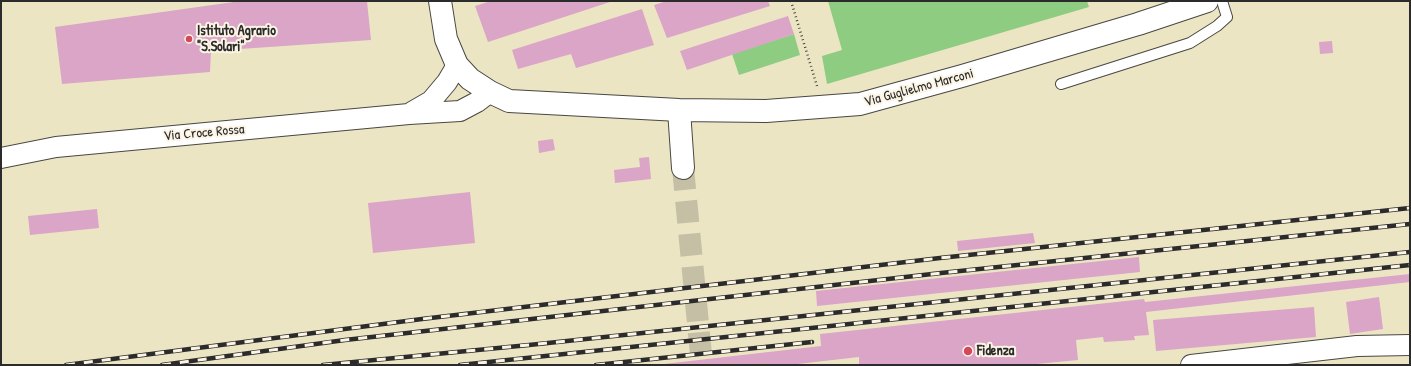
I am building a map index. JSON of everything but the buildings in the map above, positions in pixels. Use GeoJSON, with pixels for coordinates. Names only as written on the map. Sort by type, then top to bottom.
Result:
{"type":"FeatureCollection","features":[{"type":"Feature","properties":{"kind":"street"},"geometry":{"type":"LineString","coordinates":[[409,114],[431,102],[444,87],[457,65],[446,39],[440,1]]}},
{"type":"Feature","properties":{"kind":"street","name":"Via Guglielmo Marconi"},"geometry":{"type":"LineString","coordinates":[[457,65],[470,79],[490,92],[509,101],[679,110],[766,111],[823,108],[860,104],[962,76],[1138,24],[1207,1]]}},
{"type":"Feature","properties":{"kind":"street","name":"Via Croce Rossa"},"geometry":{"type":"LineString","coordinates":[[1,158],[56,147],[409,114],[460,111],[477,102],[490,92]]}},
{"type":"Feature","properties":{"kind":"street"},"geometry":{"type":"LineString","coordinates":[[679,110],[683,168]]}},
{"type":"Feature","properties":{"kind":"street"},"geometry":{"type":"LineString","coordinates":[[1191,365],[1356,346],[1404,345]]}},
{"type":"Feature","properties":{"kind":"street"},"geometry":{"type":"LineString","coordinates":[[1306,365],[1340,360],[1404,345]]}},
{"type":"Feature","properties":{"kind":"lane"},"geometry":{"type":"LineString","coordinates":[[1061,84],[1190,43],[1217,26],[1228,17],[1222,1]]}},
{"type":"Feature","properties":{"kind":"path"},"geometry":{"type":"LineString","coordinates":[[791,1],[823,108]]}},
{"type":"Feature","properties":{"kind":"green space"},"geometry":{"type":"Polygon","coordinates":[[[828,1],[1087,1],[1089,7],[827,84],[822,56],[842,50],[828,1]]]}},
{"type":"Feature","properties":{"kind":"green space"},"geometry":{"type":"Polygon","coordinates":[[[794,34],[800,55],[739,75],[732,54],[794,34]]]}},
{"type":"Feature","properties":{"kind":"tunnel"},"geometry":{"type":"LineString","coordinates":[[683,168],[702,365]]}},
{"type":"Feature","properties":{"kind":"railway"},"geometry":{"type":"LineString","coordinates":[[66,365],[422,319],[940,258],[1410,208]]}},
{"type":"Feature","properties":{"kind":"railway"},"geometry":{"type":"LineString","coordinates":[[162,365],[345,340],[941,273],[1410,224]]}},
{"type":"Feature","properties":{"kind":"railway"},"geometry":{"type":"LineString","coordinates":[[323,365],[529,345],[1410,252]]}},
{"type":"Feature","properties":{"kind":"railway"},"geometry":{"type":"LineString","coordinates":[[460,365],[1410,265]]}},
{"type":"Feature","properties":{"kind":"railway"},"geometry":{"type":"LineString","coordinates":[[596,365],[812,342]]}},
{"type":"Feature","properties":{"kind":"place","name":"Istituto Agrario \"S.Solari\""},"geometry":{"type":"Point","coordinates":[189,39]}},
{"type":"Feature","properties":{"kind":"place","name":"Fidenza"},"geometry":{"type":"Point","coordinates":[968,351]}}]}
